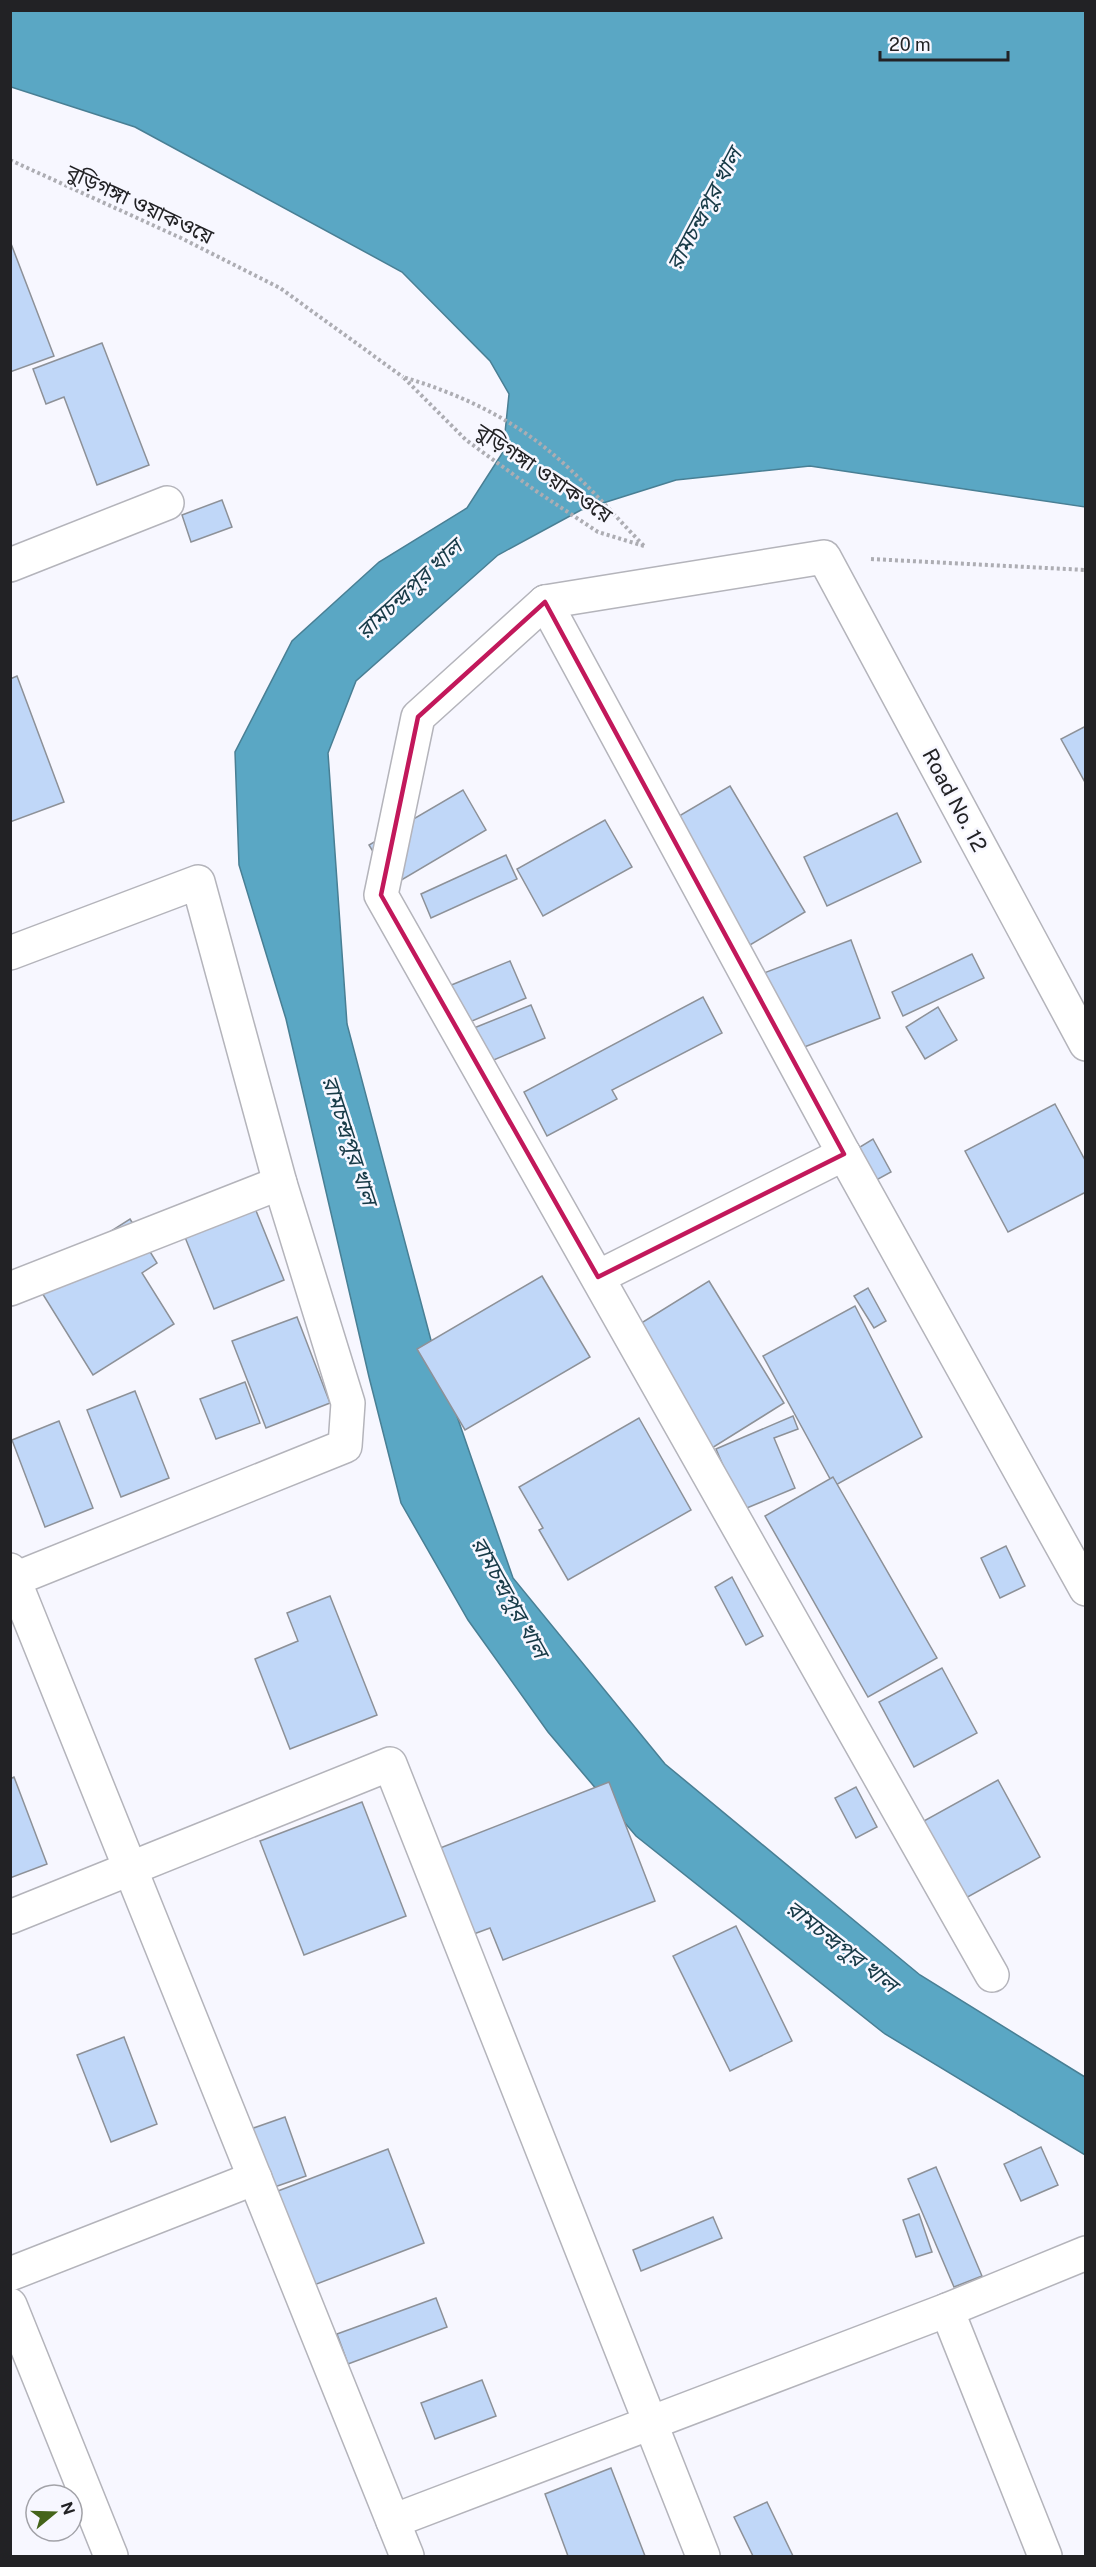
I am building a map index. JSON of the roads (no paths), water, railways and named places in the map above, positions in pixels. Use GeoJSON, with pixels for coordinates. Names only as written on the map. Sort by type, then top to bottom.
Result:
{"type":"FeatureCollection","features":[{"type":"Feature","properties":{"kind":"street"},"geometry":{"type":"LineString","coordinates":[[10,565],[166,503]]}},
{"type":"Feature","properties":{"kind":"street","name":"Road No. 12"},"geometry":{"type":"LineString","coordinates":[[545,602],[824,557],[1086,1044]]}},
{"type":"Feature","properties":{"kind":"street"},"geometry":{"type":"LineString","coordinates":[[992,1975],[381,895],[418,717],[545,602],[844,1154],[1086,1588]]}},
{"type":"Feature","properties":{"kind":"street"},"geometry":{"type":"LineString","coordinates":[[10,953],[198,882],[280,1183],[348,1403],[345,1446],[12,1577],[407,2556]]}},
{"type":"Feature","properties":{"kind":"street"},"geometry":{"type":"LineString","coordinates":[[598,1277],[844,1154]]}},
{"type":"Feature","properties":{"kind":"street"},"geometry":{"type":"LineString","coordinates":[[10,1290],[280,1183]]}},
{"type":"Feature","properties":{"kind":"street"},"geometry":{"type":"LineString","coordinates":[[10,1917],[390,1764],[703,2556]]}},
{"type":"Feature","properties":{"kind":"street"},"geometry":{"type":"LineString","coordinates":[[10,2274],[255,2178]]}},
{"type":"Feature","properties":{"kind":"street"},"geometry":{"type":"LineString","coordinates":[[393,2521],[947,2310],[1086,2253]]}},
{"type":"Feature","properties":{"kind":"street"},"geometry":{"type":"LineString","coordinates":[[10,2305],[111,2556]]}},
{"type":"Feature","properties":{"kind":"street"},"geometry":{"type":"LineString","coordinates":[[947,2310],[1045,2556]]}},
{"type":"Feature","properties":{"kind":"water","name":"রামচন্দ্রপুর খাল"},"geometry":{"type":"Polygon","coordinates":[[[11,11],[1085,11],[1085,507],[810,466],[676,480],[581,510],[498,555],[356,681],[328,753],[347,1024],[432,1344],[513,1578],[665,1764],[920,1975],[1085,2077],[1085,2155],[885,2034],[636,1836],[548,1732],[468,1620],[401,1503],[369,1377],[286,1019],[239,865],[235,752],[292,641],[379,562],[467,508],[503,452],[509,394],[490,361],[402,272],[135,127],[11,87],[11,11]]]}}]}
